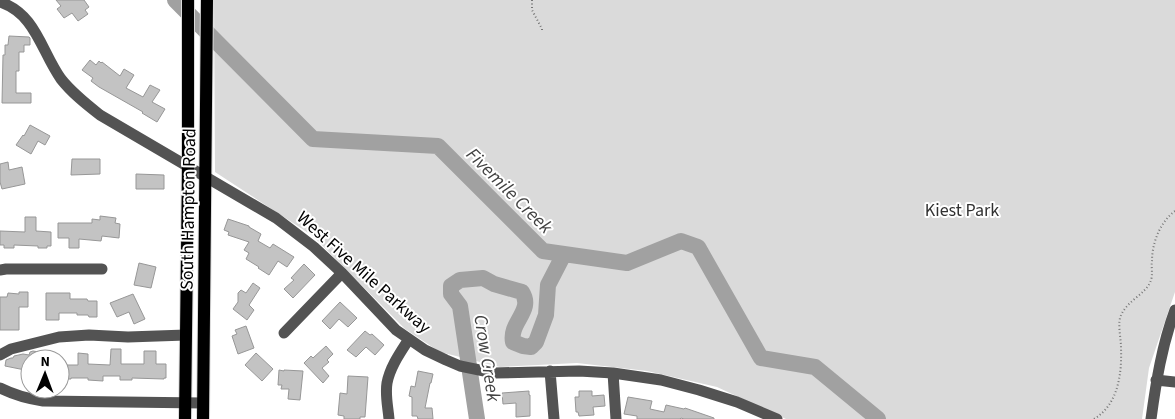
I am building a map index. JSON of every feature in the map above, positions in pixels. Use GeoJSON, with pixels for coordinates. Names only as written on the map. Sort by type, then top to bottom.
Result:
{"type":"FeatureCollection","features":[{"type":"Feature","properties":{"kind":"main road","name":"South Hampton Road"},"geometry":{"type":"LineString","coordinates":[[185,419],[188,0]]}},
{"type":"Feature","properties":{"kind":"main road","name":"South Hampton Road"},"geometry":{"type":"LineString","coordinates":[[203,419],[207,3]]}},
{"type":"Feature","properties":{"kind":"street","name":"West Five Mile Parkway"},"geometry":{"type":"LineString","coordinates":[[0,2],[20,13],[32,26],[56,72],[70,90],[84,103],[100,115],[276,218],[314,247],[342,273],[396,330],[425,350],[460,366],[494,373],[550,371],[613,373],[662,380],[737,402],[776,419]]}},
{"type":"Feature","properties":{"kind":"street"},"geometry":{"type":"LineString","coordinates":[[0,270],[102,269]]}},
{"type":"Feature","properties":{"kind":"street"},"geometry":{"type":"LineString","coordinates":[[284,333],[342,273]]}},
{"type":"Feature","properties":{"kind":"street"},"geometry":{"type":"LineString","coordinates":[[1151,419],[1156,380],[1174,315]]}},
{"type":"Feature","properties":{"kind":"street"},"geometry":{"type":"LineString","coordinates":[[0,355],[11,349],[59,337],[89,335],[128,337],[186,335]]}},
{"type":"Feature","properties":{"kind":"street"},"geometry":{"type":"LineString","coordinates":[[389,419],[387,383],[392,366],[409,340]]}},
{"type":"Feature","properties":{"kind":"street"},"geometry":{"type":"LineString","coordinates":[[550,371],[554,419]]}},
{"type":"Feature","properties":{"kind":"street"},"geometry":{"type":"LineString","coordinates":[[613,373],[616,419]]}},
{"type":"Feature","properties":{"kind":"street"},"geometry":{"type":"LineString","coordinates":[[1156,380],[1175,382]]}},
{"type":"Feature","properties":{"kind":"street"},"geometry":{"type":"LineString","coordinates":[[0,388],[17,396],[43,402],[203,403]]}},
{"type":"Feature","properties":{"kind":"path"},"geometry":{"type":"LineString","coordinates":[[532,0],[532,10],[542,32]]}},
{"type":"Feature","properties":{"kind":"path"},"geometry":{"type":"LineString","coordinates":[[1094,419],[1108,407],[1113,400],[1116,390],[1119,378],[1121,349],[1120,316],[1152,280],[1152,254],[1156,238],[1163,222],[1175,211]]}},
{"type":"Feature","properties":{"kind":"green space","name":"Kiest Park"},"geometry":{"type":"Polygon","coordinates":[[[214,0],[1175,0],[1175,292],[1149,368],[1142,419],[786,419],[717,387],[647,371],[577,363],[500,367],[440,352],[405,329],[313,236],[215,172],[214,0]]]}},
{"type":"Feature","properties":{"kind":"building"},"geometry":{"type":"Polygon","coordinates":[[[56,0],[84,0],[89,7],[85,10],[88,14],[78,21],[72,13],[64,18],[57,9],[61,6],[56,0]]]}},
{"type":"Feature","properties":{"kind":"building"},"geometry":{"type":"Polygon","coordinates":[[[9,36],[30,38],[30,45],[24,45],[24,52],[19,52],[19,71],[16,71],[16,93],[31,93],[31,103],[2,103],[3,55],[5,55],[5,45],[8,45],[9,36]]]}},
{"type":"Feature","properties":{"kind":"building"},"geometry":{"type":"Polygon","coordinates":[[[90,60],[96,65],[99,61],[102,62],[120,76],[124,69],[134,75],[126,88],[143,97],[150,85],[160,90],[152,102],[165,109],[157,122],[91,81],[93,78],[82,70],[90,60]]]}},
{"type":"Feature","properties":{"kind":"building"},"geometry":{"type":"Polygon","coordinates":[[[30,125],[50,136],[45,145],[38,141],[31,154],[16,145],[30,125]]]}},
{"type":"Feature","properties":{"kind":"building"},"geometry":{"type":"Polygon","coordinates":[[[72,159],[100,159],[100,174],[71,175],[72,159]]]}},
{"type":"Feature","properties":{"kind":"building"},"geometry":{"type":"Polygon","coordinates":[[[8,162],[9,170],[22,167],[25,184],[2,189],[0,164],[8,162]]]}},
{"type":"Feature","properties":{"kind":"building"},"geometry":{"type":"Polygon","coordinates":[[[136,174],[164,175],[164,189],[136,189],[136,174]]]}},
{"type":"Feature","properties":{"kind":"building"},"geometry":{"type":"Polygon","coordinates":[[[100,216],[116,218],[115,223],[120,224],[119,238],[102,236],[101,241],[79,239],[79,248],[69,248],[69,238],[58,238],[58,223],[92,223],[92,219],[100,220],[100,216]]]}},
{"type":"Feature","properties":{"kind":"building"},"geometry":{"type":"Polygon","coordinates":[[[25,217],[36,217],[36,231],[51,232],[51,246],[38,248],[38,246],[14,245],[14,248],[4,248],[4,245],[0,245],[0,231],[25,232],[25,217]]]}},
{"type":"Feature","properties":{"kind":"building"},"geometry":{"type":"Polygon","coordinates":[[[228,219],[249,226],[261,234],[258,241],[270,248],[273,244],[294,257],[287,267],[278,261],[269,275],[246,259],[249,253],[244,250],[249,242],[228,235],[229,232],[224,230],[228,219]]]}},
{"type":"Feature","properties":{"kind":"building"},"geometry":{"type":"Polygon","coordinates":[[[139,263],[156,267],[151,288],[134,285],[139,263]]]}},
{"type":"Feature","properties":{"kind":"building"},"geometry":{"type":"Polygon","coordinates":[[[304,264],[315,275],[293,298],[284,289],[294,280],[291,278],[304,264]]]}},
{"type":"Feature","properties":{"kind":"building"},"geometry":{"type":"Polygon","coordinates":[[[253,283],[260,288],[249,305],[254,310],[247,320],[233,309],[238,302],[238,293],[241,290],[246,293],[253,283]]]}},
{"type":"Feature","properties":{"kind":"building"},"geometry":{"type":"Polygon","coordinates":[[[19,292],[28,292],[28,307],[19,307],[19,330],[0,330],[0,297],[7,297],[8,293],[19,294],[19,292]]]}},
{"type":"Feature","properties":{"kind":"building"},"geometry":{"type":"Polygon","coordinates":[[[46,293],[70,293],[70,299],[97,301],[97,317],[77,315],[77,313],[59,313],[59,320],[46,320],[46,293]]]}},
{"type":"Feature","properties":{"kind":"building"},"geometry":{"type":"Polygon","coordinates":[[[133,294],[145,319],[134,324],[129,312],[117,317],[110,303],[133,294]]]}},
{"type":"Feature","properties":{"kind":"building"},"geometry":{"type":"Polygon","coordinates":[[[340,302],[357,318],[348,327],[339,319],[330,329],[322,321],[340,302]]]}},
{"type":"Feature","properties":{"kind":"building"},"geometry":{"type":"Polygon","coordinates":[[[246,326],[254,348],[238,354],[232,336],[237,334],[235,330],[246,326]]]}},
{"type":"Feature","properties":{"kind":"building"},"geometry":{"type":"Polygon","coordinates":[[[365,331],[370,335],[372,334],[384,345],[375,355],[366,347],[356,357],[347,350],[365,331]]]}},
{"type":"Feature","properties":{"kind":"building"},"geometry":{"type":"Polygon","coordinates":[[[326,346],[333,354],[327,360],[329,362],[322,368],[329,376],[323,383],[304,363],[311,356],[313,358],[326,346]]]}},
{"type":"Feature","properties":{"kind":"building"},"geometry":{"type":"Polygon","coordinates":[[[111,349],[121,349],[121,364],[144,364],[144,351],[156,351],[156,364],[166,364],[166,378],[120,380],[120,376],[103,376],[103,381],[88,380],[88,378],[70,379],[70,365],[78,365],[78,353],[88,354],[88,364],[110,365],[111,349]]]}},
{"type":"Feature","properties":{"kind":"building"},"geometry":{"type":"Polygon","coordinates":[[[256,353],[273,369],[262,381],[245,365],[256,353]]]}},
{"type":"Feature","properties":{"kind":"building"},"geometry":{"type":"Polygon","coordinates":[[[20,355],[20,369],[5,366],[6,360],[20,355]]]}},
{"type":"Feature","properties":{"kind":"building"},"geometry":{"type":"Polygon","coordinates":[[[279,370],[303,371],[300,400],[288,399],[289,389],[281,389],[282,385],[278,385],[279,370]]]}},
{"type":"Feature","properties":{"kind":"building"},"geometry":{"type":"Polygon","coordinates":[[[418,371],[433,374],[425,408],[432,408],[433,419],[418,419],[417,416],[412,416],[412,397],[409,396],[411,386],[415,387],[418,371]]]}},
{"type":"Feature","properties":{"kind":"building"},"geometry":{"type":"Polygon","coordinates":[[[348,376],[368,377],[365,417],[360,417],[360,419],[344,419],[344,416],[338,415],[340,393],[347,394],[348,376]]]}},
{"type":"Feature","properties":{"kind":"building"},"geometry":{"type":"Polygon","coordinates":[[[529,391],[530,416],[516,417],[516,403],[503,404],[502,393],[529,391]]]}},
{"type":"Feature","properties":{"kind":"building"},"geometry":{"type":"Polygon","coordinates":[[[579,391],[592,391],[592,396],[604,395],[605,406],[593,407],[594,415],[579,416],[578,412],[576,412],[575,397],[579,397],[579,391]]]}},
{"type":"Feature","properties":{"kind":"building"},"geometry":{"type":"Polygon","coordinates":[[[628,397],[652,401],[650,409],[664,412],[666,405],[685,408],[714,419],[637,419],[637,416],[624,414],[628,397]]]}},
{"type":"Feature","properties":{"kind":"waterway","name":"Fivemile Creek"},"geometry":{"type":"LineString","coordinates":[[175,0],[313,139],[438,146],[543,251],[627,263],[681,241],[698,247],[761,358],[815,367],[878,419]]}},
{"type":"Feature","properties":{"kind":"waterway","name":"Crow Creek"},"geometry":{"type":"LineString","coordinates":[[477,419],[460,306],[451,294],[451,286],[460,280],[483,278],[494,284],[522,292],[525,305],[514,328],[513,342],[531,347],[536,342],[546,315],[548,285],[564,254]]}}]}
